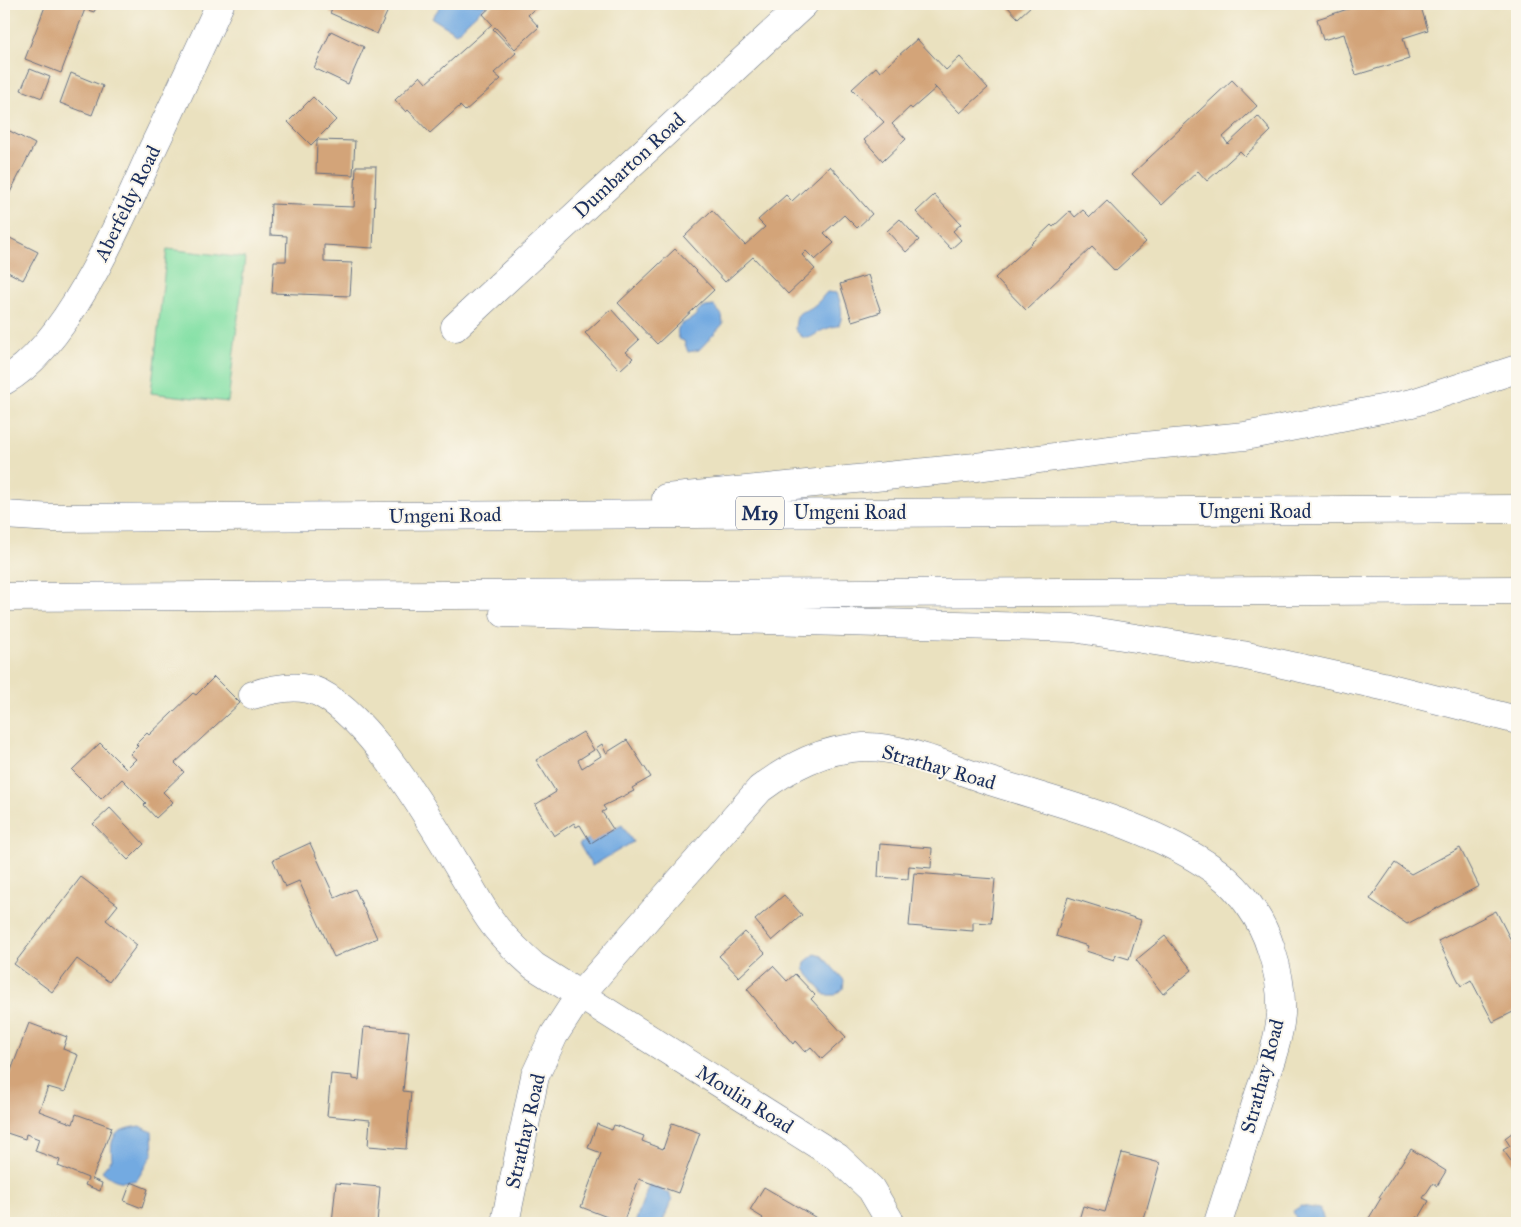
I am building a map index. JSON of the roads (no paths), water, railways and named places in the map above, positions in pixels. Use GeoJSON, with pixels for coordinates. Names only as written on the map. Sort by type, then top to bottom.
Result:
{"type":"FeatureCollection","features":[{"type":"Feature","properties":{"kind":"main road","name":"Aberfeldy Road"},"geometry":{"type":"LineString","coordinates":[[4,381],[36,354],[67,315],[107,250],[220,4]]}},
{"type":"Feature","properties":{"kind":"main road","name":"Dumbarton Road"},"geometry":{"type":"LineString","coordinates":[[455,327],[804,4]]}},
{"type":"Feature","properties":{"kind":"main road"},"geometry":{"type":"LineString","coordinates":[[501,514],[976,467],[1245,436],[1412,403],[1517,369]]}},
{"type":"Feature","properties":{"kind":"main road","name":"Umgeni Road"},"geometry":{"type":"LineString","coordinates":[[4,515],[63,518],[1517,509]]}},
{"type":"Feature","properties":{"kind":"main road"},"geometry":{"type":"LineString","coordinates":[[4,597],[1517,590]]}},
{"type":"Feature","properties":{"kind":"main road"},"geometry":{"type":"LineString","coordinates":[[239,597],[548,616],[1073,628],[1242,655],[1387,686],[1517,720]]}},
{"type":"Feature","properties":{"kind":"main road","name":"Moulin Road"},"geometry":{"type":"LineString","coordinates":[[253,695],[270,690],[297,688],[319,692],[346,712],[384,754],[446,846],[494,925],[534,966],[837,1157],[871,1189],[891,1223]]}},
{"type":"Feature","properties":{"kind":"main road","name":"Strathay Road"},"geometry":{"type":"LineString","coordinates":[[505,1223],[535,1076],[554,1035],[580,995],[760,789],[781,774],[808,759],[835,750],[866,747],[908,754],[1143,831],[1187,852],[1238,889],[1254,913],[1271,947],[1280,983],[1280,1014],[1275,1046],[1218,1223]]}},
{"type":"Feature","properties":{"kind":"water"},"geometry":{"type":"Polygon","coordinates":[[[442,4],[487,4],[456,33],[432,18],[442,4]]]}},
{"type":"Feature","properties":{"kind":"water"},"geometry":{"type":"Polygon","coordinates":[[[827,292],[837,293],[842,313],[839,325],[807,338],[803,337],[795,329],[797,317],[801,312],[816,304],[827,292]]]}},
{"type":"Feature","properties":{"kind":"water"},"geometry":{"type":"Polygon","coordinates":[[[714,306],[722,315],[723,324],[699,350],[688,352],[684,341],[679,339],[678,328],[696,315],[699,310],[714,306]]]}},
{"type":"Feature","properties":{"kind":"water"},"geometry":{"type":"Polygon","coordinates":[[[622,825],[633,842],[592,866],[579,844],[605,830],[607,833],[622,825]]]}},
{"type":"Feature","properties":{"kind":"water"},"geometry":{"type":"Polygon","coordinates":[[[815,954],[822,956],[844,980],[843,989],[835,995],[825,995],[804,969],[805,962],[815,954]]]}},
{"type":"Feature","properties":{"kind":"water"},"geometry":{"type":"Polygon","coordinates":[[[140,1126],[152,1132],[153,1153],[137,1180],[122,1181],[110,1177],[102,1171],[112,1159],[113,1138],[120,1131],[140,1126]]]}},
{"type":"Feature","properties":{"kind":"water"},"geometry":{"type":"Polygon","coordinates":[[[649,1185],[669,1193],[672,1200],[662,1223],[635,1223],[649,1185]]]}},
{"type":"Feature","properties":{"kind":"water"},"geometry":{"type":"Polygon","coordinates":[[[1301,1206],[1320,1209],[1325,1223],[1298,1223],[1293,1211],[1301,1206]]]}}]}
